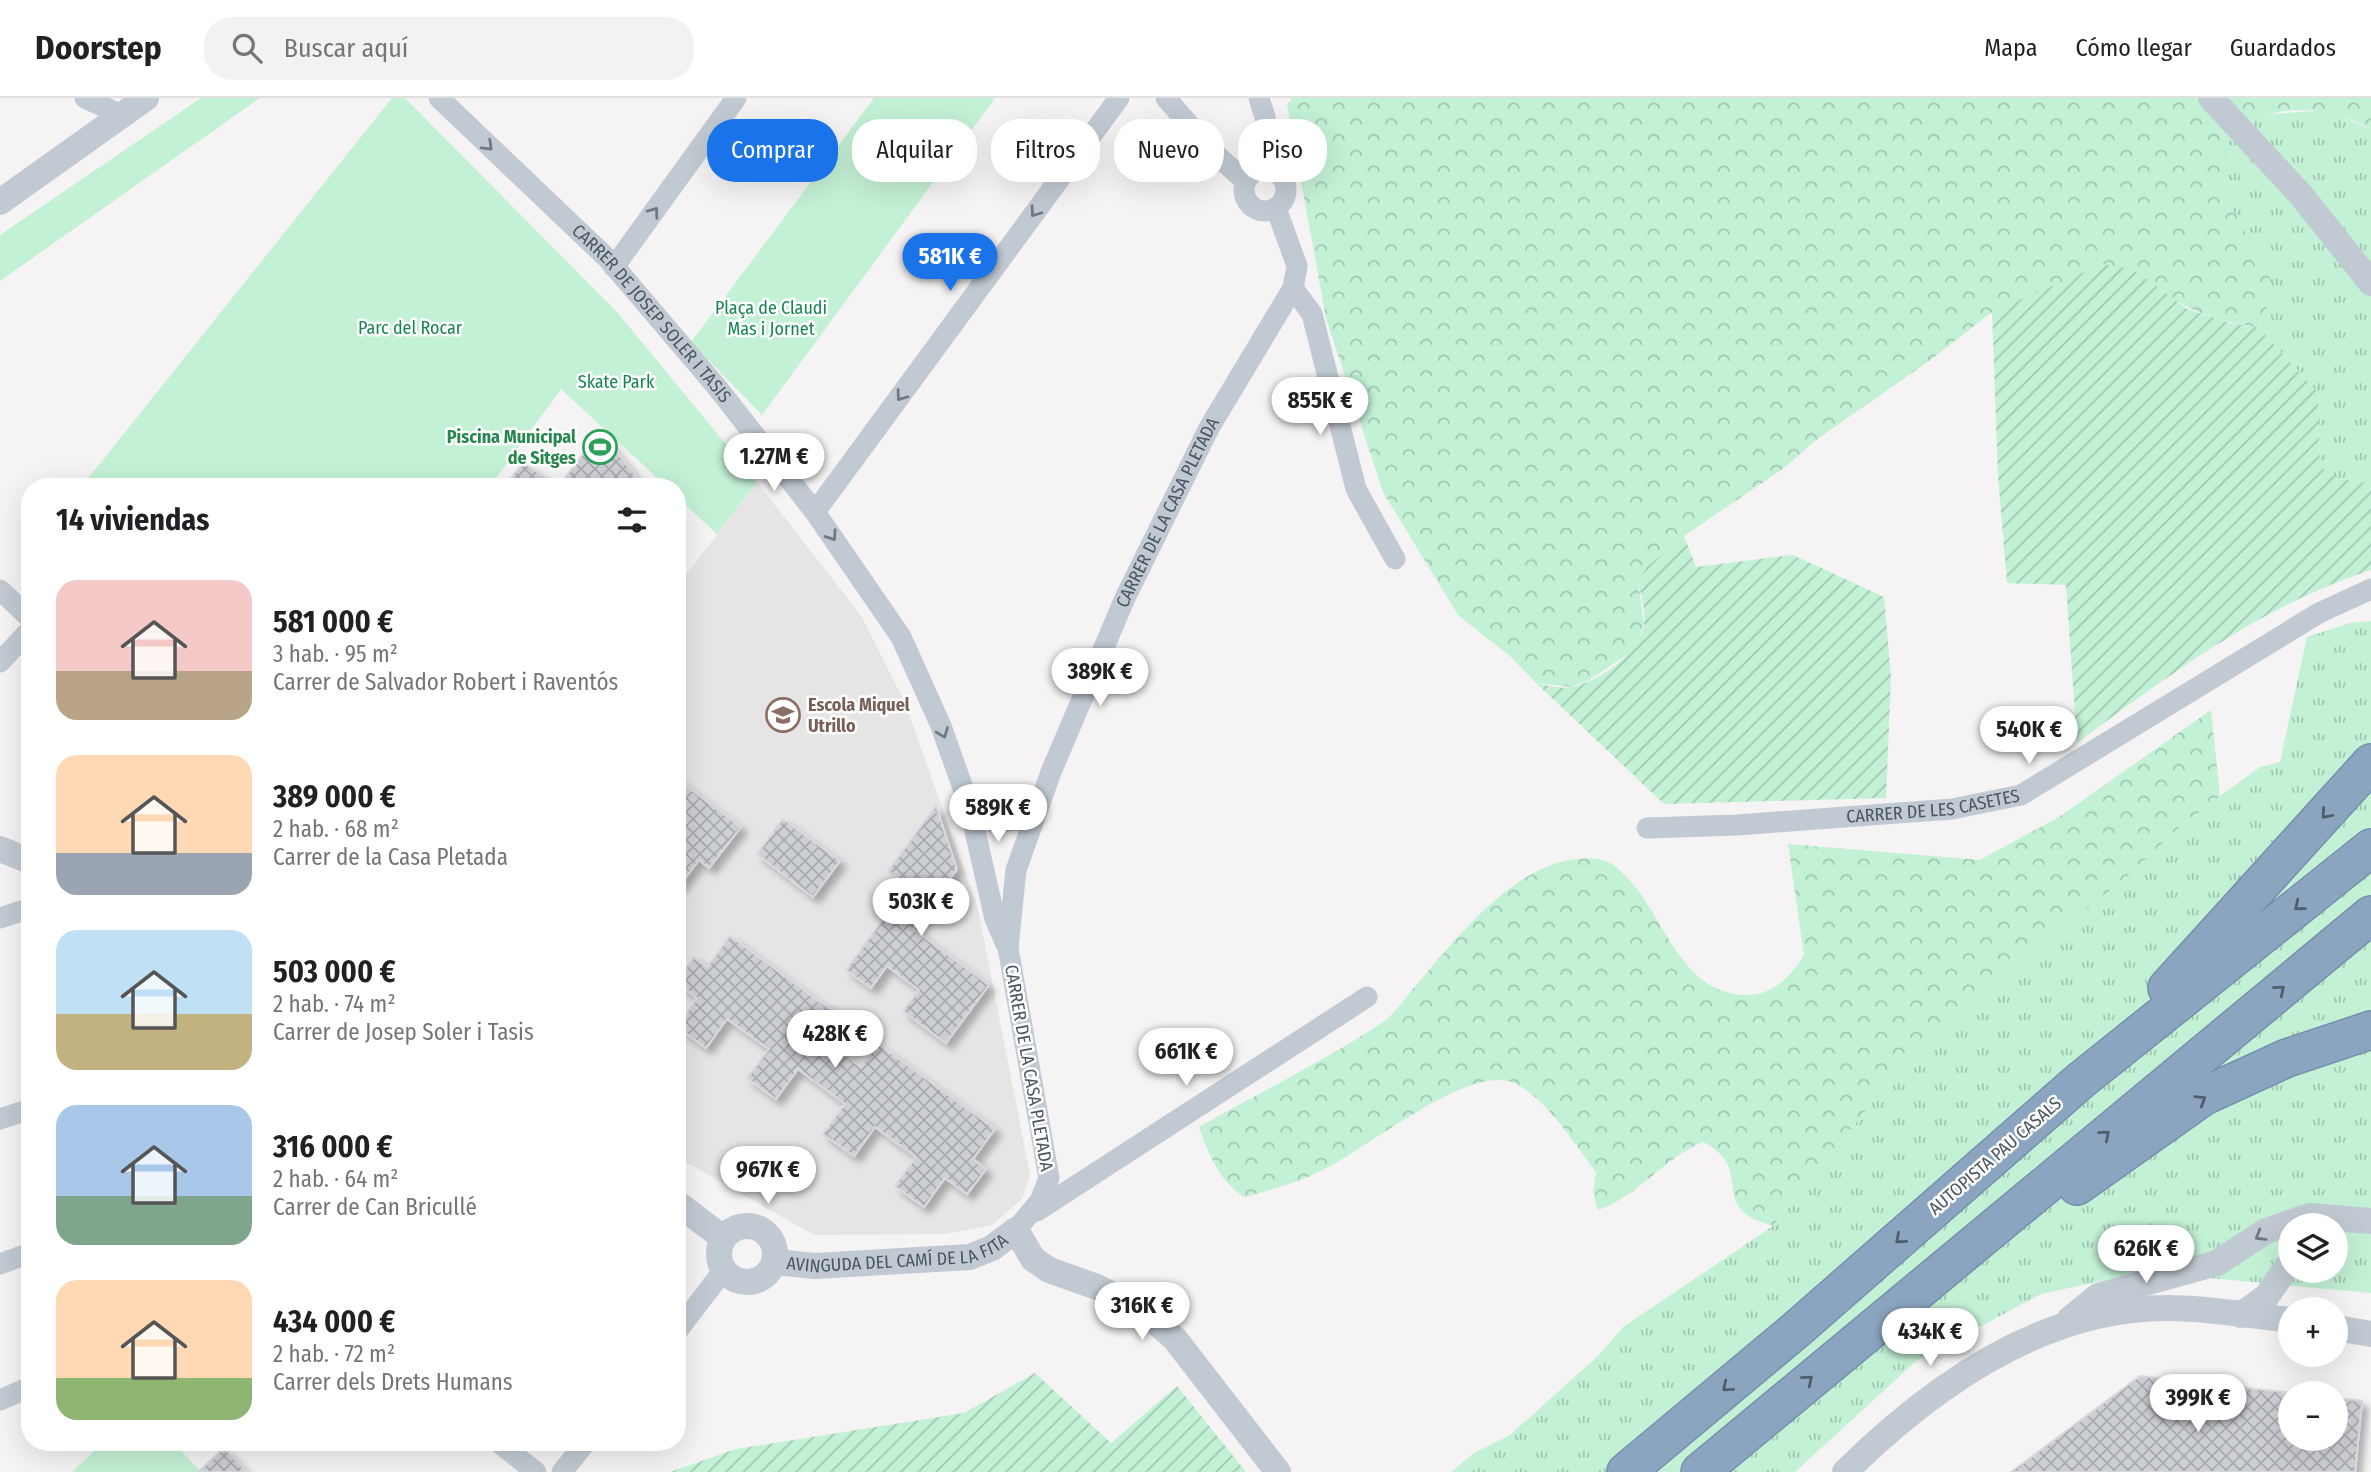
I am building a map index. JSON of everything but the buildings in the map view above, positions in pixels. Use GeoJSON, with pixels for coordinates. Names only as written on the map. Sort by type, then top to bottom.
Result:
{"type":"FeatureCollection","features":[{"type":"Feature","properties":{"kind":"highway"},"geometry":{"type":"LineString","coordinates":[[2080,1081],[2307,837],[2371,763]]}},
{"type":"Feature","properties":{"kind":"highway","name":"AUTOPISTA PAU CASALS"},"geometry":{"type":"LineString","coordinates":[[1626,1472],[1797,1329],[2080,1081],[2371,848]]}},
{"type":"Feature","properties":{"kind":"highway"},"geometry":{"type":"LineString","coordinates":[[1700,1472],[2371,915]]}},
{"type":"Feature","properties":{"kind":"highway"},"geometry":{"type":"LineString","coordinates":[[1844,1350],[2204,1096],[2287,1058],[2371,1030]]}},
{"type":"Feature","properties":{"kind":"street"},"geometry":{"type":"LineString","coordinates":[[85,98],[123,116]]}},
{"type":"Feature","properties":{"kind":"street"},"geometry":{"type":"LineString","coordinates":[[0,202],[146,98]]}},
{"type":"Feature","properties":{"kind":"street","name":"CARRER DE JOSEP SOLER I TASIS"},"geometry":{"type":"LineString","coordinates":[[439,98],[614,267],[716,386],[816,512],[901,637],[941,726],[971,810],[995,919],[1008,948]]}},
{"type":"Feature","properties":{"kind":"street"},"geometry":{"type":"LineString","coordinates":[[614,267],[736,98]]}},
{"type":"Feature","properties":{"kind":"street"},"geometry":{"type":"LineString","coordinates":[[816,512],[1119,98]]}},
{"type":"Feature","properties":{"kind":"street"},"geometry":{"type":"LineString","coordinates":[[1166,98],[1210,149],[1238,175]]}},
{"type":"Feature","properties":{"kind":"street"},"geometry":{"type":"LineString","coordinates":[[1259,98],[1265,119]]}},
{"type":"Feature","properties":{"kind":"street"},"geometry":{"type":"LineString","coordinates":[[2211,98],[2345,246],[2371,283]]}},
{"type":"Feature","properties":{"kind":"street"},"geometry":{"type":"LineString","coordinates":[[1245,182],[1244,195],[1250,206],[1263,212],[1276,208],[1285,197],[1285,182]]}},
{"type":"Feature","properties":{"kind":"street"},"geometry":{"type":"LineString","coordinates":[[1276,208],[1297,266],[1293,288],[1312,314],[1356,489],[1395,559]]}},
{"type":"Feature","properties":{"kind":"street"},"geometry":{"type":"LineString","coordinates":[[2345,246],[2371,261]]}},
{"type":"Feature","properties":{"kind":"street","name":"CARRER DE LA CASA PLETADA"},"geometry":{"type":"LineString","coordinates":[[1023,1223],[1045,1190],[1049,1166],[1008,948],[1016,870],[1097,661],[1177,490],[1243,367],[1293,288]]}},
{"type":"Feature","properties":{"kind":"street","name":"CARRER DE LES CASETES"},"geometry":{"type":"LineString","coordinates":[[1647,828],[1737,825],[1952,809],[2021,795],[2319,613],[2371,589]]}},
{"type":"Feature","properties":{"kind":"street"},"geometry":{"type":"LineString","coordinates":[[0,590],[21,610]]}},
{"type":"Feature","properties":{"kind":"street"},"geometry":{"type":"LineString","coordinates":[[0,662],[21,640]]}},
{"type":"Feature","properties":{"kind":"street"},"geometry":{"type":"LineString","coordinates":[[971,810],[995,822],[1034,819]]}},
{"type":"Feature","properties":{"kind":"street"},"geometry":{"type":"LineString","coordinates":[[0,849],[21,857]]}},
{"type":"Feature","properties":{"kind":"street"},"geometry":{"type":"LineString","coordinates":[[0,918],[21,911]]}},
{"type":"Feature","properties":{"kind":"street"},"geometry":{"type":"LineString","coordinates":[[1278,1472],[1175,1339],[1142,1310],[1097,1287],[1049,1270],[1033,1259],[1023,1223],[1075,1184],[1367,998]]}},
{"type":"Feature","properties":{"kind":"street"},"geometry":{"type":"LineString","coordinates":[[0,1119],[21,1112]]}},
{"type":"Feature","properties":{"kind":"street"},"geometry":{"type":"LineString","coordinates":[[686,1210],[723,1238]]}},
{"type":"Feature","properties":{"kind":"street"},"geometry":{"type":"LineString","coordinates":[[2058,1329],[2098,1296],[2217,1263],[2266,1231],[2310,1216],[2352,1223]]}},
{"type":"Feature","properties":{"kind":"street","name":"AVINGUDA DEL CAMÍ DE LA FITA"},"geometry":{"type":"LineString","coordinates":[[775,1262],[816,1266],[970,1257],[992,1248],[1023,1223]]}},
{"type":"Feature","properties":{"kind":"street"},"geometry":{"type":"LineString","coordinates":[[744,1226],[762,1230],[771,1238],[776,1250],[775,1262],[769,1273],[759,1280],[743,1282],[727,1275],[719,1255],[723,1238],[736,1228],[744,1226]]}},
{"type":"Feature","properties":{"kind":"street"},"geometry":{"type":"LineString","coordinates":[[0,1264],[21,1256]]}},
{"type":"Feature","properties":{"kind":"street"},"geometry":{"type":"LineString","coordinates":[[686,1320],[718,1279],[727,1275]]}},
{"type":"Feature","properties":{"kind":"street"},"geometry":{"type":"LineString","coordinates":[[2241,1315],[2267,1296],[2278,1279]]}},
{"type":"Feature","properties":{"kind":"street"},"geometry":{"type":"LineString","coordinates":[[1844,1472],[1940,1389],[1993,1355],[2058,1329],[2106,1314],[2169,1307],[2278,1319]]}},
{"type":"Feature","properties":{"kind":"street"},"geometry":{"type":"LineString","coordinates":[[2348,1330],[2371,1334]]}},
{"type":"Feature","properties":{"kind":"street"},"geometry":{"type":"LineString","coordinates":[[0,1400],[21,1391]]}},
{"type":"Feature","properties":{"kind":"street"},"geometry":{"type":"LineString","coordinates":[[510,1451],[537,1472]]}},
{"type":"Feature","properties":{"kind":"street"},"geometry":{"type":"LineString","coordinates":[[562,1472],[579,1451]]}},
{"type":"Feature","properties":{"kind":"shaded area"},"geometry":{"type":"Polygon","coordinates":[[[757,482],[862,617],[905,703],[978,909],[1030,1175],[1022,1199],[992,1225],[945,1234],[814,1235],[686,1162],[686,575],[757,482]]]}},
{"type":"Feature","properties":{"kind":"green space"},"geometry":{"type":"Polygon","coordinates":[[[201,98],[260,98],[0,281],[0,235],[201,98]]]}},
{"type":"Feature","properties":{"kind":"green space","name":"Parc del Rocar"},"geometry":{"type":"Polygon","coordinates":[[[392,98],[405,98],[617,312],[757,482],[717,534],[686,505],[686,478],[657,478],[561,389],[496,478],[88,478],[392,98]]]}},
{"type":"Feature","properties":{"kind":"green space","name":"Plaça de Claudi Mas i Jornet"},"geometry":{"type":"Polygon","coordinates":[[[874,98],[995,98],[977,122],[977,119],[858,119],[874,98]]]}},
{"type":"Feature","properties":{"kind":"green space"},"geometry":{"type":"Polygon","coordinates":[[[1292,98],[2371,98],[2371,130],[2331,113],[2287,111],[2272,113],[2255,120],[2228,142],[2222,176],[2225,195],[2271,280],[2267,308],[2258,327],[2211,317],[2168,295],[1992,312],[1929,361],[1816,440],[1784,468],[1684,536],[1638,582],[1644,623],[1639,639],[1628,654],[1589,680],[1572,687],[1536,683],[1511,657],[1458,615],[1383,492],[1326,318],[1301,182],[1327,182],[1327,119],[1290,119],[1287,105],[1292,98]]]}},
{"type":"Feature","properties":{"kind":"green space"},"geometry":{"type":"Polygon","coordinates":[[[2329,110],[2371,130],[2371,484],[2337,478],[2320,468],[2318,393],[2258,327],[2265,307],[2263,273],[2232,213],[2222,182],[2228,142],[2257,118],[2272,114],[2329,110]]]}},
{"type":"Feature","properties":{"kind":"green space","name":"Plaça de Claudi Mas i Jornet"},"geometry":{"type":"Polygon","coordinates":[[[852,127],[852,182],[933,182],[762,415],[691,342],[811,182],[838,182],[838,146],[852,127]]]}},
{"type":"Feature","properties":{"kind":"green space"},"geometry":{"type":"Polygon","coordinates":[[[2103,264],[2133,269],[2187,309],[2230,323],[2258,327],[2318,393],[2320,467],[2337,478],[2371,484],[2371,570],[2292,602],[2254,622],[2181,668],[2077,743],[2066,585],[2007,583],[1998,477],[1992,312],[2103,264]]]}},
{"type":"Feature","properties":{"kind":"green space"},"geometry":{"type":"Polygon","coordinates":[[[1684,536],[1696,567],[1793,555],[1884,597],[1891,677],[1886,798],[1664,804],[1536,683],[1559,687],[1584,684],[1606,672],[1626,656],[1644,625],[1644,608],[1638,582],[1647,567],[1684,536]]]}},
{"type":"Feature","properties":{"kind":"green space"},"geometry":{"type":"Polygon","coordinates":[[[2371,621],[2371,1293],[2143,1272],[2041,1294],[1916,1361],[1795,1472],[1451,1472],[1474,1453],[1510,1435],[1599,1355],[1623,1327],[1773,1226],[1892,1078],[1956,1012],[2128,876],[2179,828],[2220,796],[2260,767],[2280,762],[2307,637],[2350,623],[2371,621]]]}},
{"type":"Feature","properties":{"kind":"green space"},"geometry":{"type":"Polygon","coordinates":[[[2211,710],[2220,796],[2179,828],[2128,876],[1956,1012],[1892,1078],[1773,1226],[1750,1217],[1739,1207],[1725,1160],[1703,1142],[1676,1158],[1625,1196],[1598,1210],[1593,1193],[1596,1172],[1559,1123],[1526,1090],[1514,1083],[1495,1080],[1444,1097],[1321,1171],[1293,1183],[1245,1197],[1222,1176],[1206,1147],[1199,1127],[1383,1022],[1469,925],[1531,874],[1554,864],[1578,859],[1604,860],[1617,868],[1633,884],[1673,946],[1703,980],[1723,991],[1747,995],[1765,992],[1780,983],[1804,955],[1788,844],[1980,860],[2059,817],[2211,710]]]}},
{"type":"Feature","properties":{"kind":"green space"},"geometry":{"type":"Polygon","coordinates":[[[1035,1373],[1111,1443],[1177,1386],[1246,1472],[670,1472],[736,1449],[964,1413],[1035,1373]]]}},
{"type":"Feature","properties":{"kind":"green space"},"geometry":{"type":"Polygon","coordinates":[[[94,1451],[181,1451],[201,1472],[72,1472],[94,1451]]]}},
{"type":"Feature","properties":{"kind":"place","name":"Piscina Municipal de Sitges"},"geometry":{"type":"Point","coordinates":[600,447]}},
{"type":"Feature","properties":{"kind":"place","name":"Escola Miquel Utrillo"},"geometry":{"type":"Point","coordinates":[783,715]}},
{"type":"Feature","properties":{"kind":"park label","name":"Skate Park"},"geometry":{"type":"Point","coordinates":[616,382]}}]}
